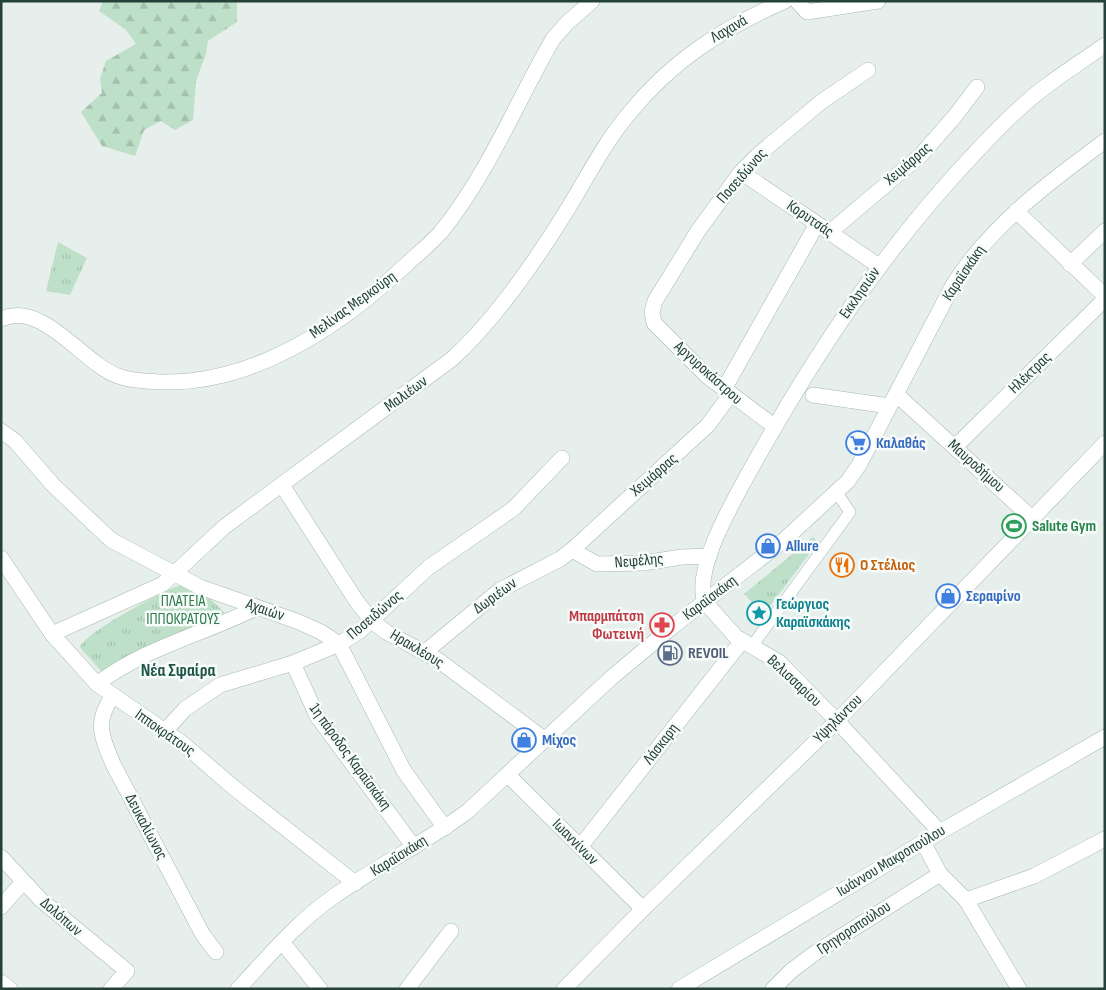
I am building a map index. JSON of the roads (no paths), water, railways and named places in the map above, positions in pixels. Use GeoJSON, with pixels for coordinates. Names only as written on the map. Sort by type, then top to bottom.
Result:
{"type":"FeatureCollection","features":[{"type":"Feature","properties":{"kind":"street","name":"Μελίνας Μερκούρη"},"geometry":{"type":"LineString","coordinates":[[1,319],[24,316],[41,322],[62,335],[96,365],[118,376],[132,380],[170,382],[201,380],[266,362],[358,305],[392,278],[441,231],[478,178],[553,40],[567,23],[592,1]]}},
{"type":"Feature","properties":{"kind":"street","name":"Λαχανά"},"geometry":{"type":"LineString","coordinates":[[678,64],[726,29],[785,1]]}},
{"type":"Feature","properties":{"kind":"street"},"geometry":{"type":"LineString","coordinates":[[797,1],[807,12],[878,1]]}},
{"type":"Feature","properties":{"kind":"street","name":"Εκκλησιών"},"geometry":{"type":"LineString","coordinates":[[704,602],[704,576],[709,556],[734,499],[774,426],[813,361],[880,266],[944,188],[1021,107],[1105,45]]}},
{"type":"Feature","properties":{"kind":"street","name":"Μαλιέων"},"geometry":{"type":"LineString","coordinates":[[52,634],[151,591],[176,573],[224,527],[442,367],[474,337],[564,216],[617,128],[628,114],[678,64]]}},
{"type":"Feature","properties":{"kind":"street","name":"Ποσειδώνος"},"geometry":{"type":"LineString","coordinates":[[652,312],[655,301],[685,252],[742,172],[758,155],[822,102],[868,70]]}},
{"type":"Feature","properties":{"kind":"street","name":"Χειμάρρας"},"geometry":{"type":"LineString","coordinates":[[830,232],[921,155],[977,87]]}},
{"type":"Feature","properties":{"kind":"street","name":"Καραϊσκάκη"},"geometry":{"type":"LineString","coordinates":[[238,989],[282,942],[314,912],[355,883],[444,828],[479,802],[544,739],[612,678],[704,602],[783,541],[837,493],[859,464],[966,264],[982,245],[1016,212],[1050,182],[1105,141]]}},
{"type":"Feature","properties":{"kind":"street","name":"Κορυτσάς"},"geometry":{"type":"LineString","coordinates":[[742,172],[880,266]]}},
{"type":"Feature","properties":{"kind":"street"},"geometry":{"type":"LineString","coordinates":[[1016,212],[1105,298]]}},
{"type":"Feature","properties":{"kind":"street","name":"Χειμάρρας"},"geometry":{"type":"LineString","coordinates":[[572,550],[708,425],[817,224]]}},
{"type":"Feature","properties":{"kind":"street"},"geometry":{"type":"LineString","coordinates":[[1070,264],[1105,232]]}},
{"type":"Feature","properties":{"kind":"street","name":"Ηλέκτρας"},"geometry":{"type":"LineString","coordinates":[[955,447],[1105,298]]}},
{"type":"Feature","properties":{"kind":"street","name":"Αργυροκάστρου"},"geometry":{"type":"LineString","coordinates":[[652,312],[654,323],[658,328],[727,392],[774,426]]}},
{"type":"Feature","properties":{"kind":"street"},"geometry":{"type":"LineString","coordinates":[[813,395],[893,400]]}},
{"type":"Feature","properties":{"kind":"street","name":"Μαυροδήμου"},"geometry":{"type":"LineString","coordinates":[[893,400],[955,447],[1033,519]]}},
{"type":"Feature","properties":{"kind":"street","name":"Αχαιών"},"geometry":{"type":"LineString","coordinates":[[1,431],[15,441],[53,485],[111,540],[200,587],[321,632],[339,644]]}},
{"type":"Feature","properties":{"kind":"street","name":"Υψηλάντου"},"geometry":{"type":"LineString","coordinates":[[564,989],[642,909],[837,721],[1103,448]]}},
{"type":"Feature","properties":{"kind":"street","name":"Ποσειδώνος"},"geometry":{"type":"LineString","coordinates":[[165,731],[185,709],[220,685],[293,663],[339,644],[372,621],[429,567],[513,509],[562,458]]}},
{"type":"Feature","properties":{"kind":"street","name":"Ηρακλέους"},"geometry":{"type":"LineString","coordinates":[[282,485],[357,602],[372,621],[386,632],[425,652],[544,739]]}},
{"type":"Feature","properties":{"kind":"street"},"geometry":{"type":"LineString","coordinates":[[747,644],[850,512],[837,493]]}},
{"type":"Feature","properties":{"kind":"street","name":"Νεφέλης"},"geometry":{"type":"LineString","coordinates":[[572,550],[597,564],[643,563],[682,557],[709,556]]}},
{"type":"Feature","properties":{"kind":"street","name":"Δωριέων"},"geometry":{"type":"LineString","coordinates":[[425,652],[500,590],[560,559],[572,550]]}},
{"type":"Feature","properties":{"kind":"street","name":"Ιπποκράτους"},"geometry":{"type":"LineString","coordinates":[[1,558],[52,634],[97,684],[112,697],[165,731],[355,883]]}},
{"type":"Feature","properties":{"kind":"street","name":"Βελισσαρίου"},"geometry":{"type":"LineString","coordinates":[[704,602],[747,644],[779,662],[837,721],[940,832]]}},
{"type":"Feature","properties":{"kind":"street"},"geometry":{"type":"LineString","coordinates":[[97,684],[114,671],[153,651],[256,608]]}},
{"type":"Feature","properties":{"kind":"street"},"geometry":{"type":"LineString","coordinates":[[339,644],[404,770],[444,828]]}},
{"type":"Feature","properties":{"kind":"street","name":"Λάσκαρη"},"geometry":{"type":"LineString","coordinates":[[580,847],[747,644]]}},
{"type":"Feature","properties":{"kind":"street","name":"1η πάροδος Καραϊσκάκη"},"geometry":{"type":"LineString","coordinates":[[293,663],[317,716],[414,846]]}},
{"type":"Feature","properties":{"kind":"street","name":"Δευκαλίωνος"},"geometry":{"type":"LineString","coordinates":[[112,697],[103,710],[101,722],[102,738],[113,764],[203,935],[216,952]]}},
{"type":"Feature","properties":{"kind":"street","name":"Ιωάννου Μακροπούλου"},"geometry":{"type":"LineString","coordinates":[[679,989],[940,832],[1105,737]]}},
{"type":"Feature","properties":{"kind":"street","name":"Ιωαννίνων"},"geometry":{"type":"LineString","coordinates":[[508,775],[642,909]]}},
{"type":"Feature","properties":{"kind":"street"},"geometry":{"type":"LineString","coordinates":[[966,900],[1034,876],[1105,838]]}},
{"type":"Feature","properties":{"kind":"street"},"geometry":{"type":"LineString","coordinates":[[924,842],[940,874],[966,900],[1019,989]]}},
{"type":"Feature","properties":{"kind":"street","name":"Δολόπων"},"geometry":{"type":"LineString","coordinates":[[1,857],[23,882],[75,930],[127,971],[111,989]]}},
{"type":"Feature","properties":{"kind":"street","name":"Γρηγοροπούλου"},"geometry":{"type":"LineString","coordinates":[[773,989],[815,953],[940,874]]}},
{"type":"Feature","properties":{"kind":"street"},"geometry":{"type":"LineString","coordinates":[[1,907],[23,882]]}},
{"type":"Feature","properties":{"kind":"street"},"geometry":{"type":"LineString","coordinates":[[407,989],[451,931]]}},
{"type":"Feature","properties":{"kind":"street"},"geometry":{"type":"LineString","coordinates":[[282,942],[320,989]]}},
{"type":"Feature","properties":{"kind":"street"},"geometry":{"type":"LineString","coordinates":[[1,982],[10,989]]}},
{"type":"Feature","properties":{"kind":"place","name":"Καλαθάς"},"geometry":{"type":"Point","coordinates":[858,443]}},
{"type":"Feature","properties":{"kind":"place","name":"Salute Gym"},"geometry":{"type":"Point","coordinates":[1014,526]}},
{"type":"Feature","properties":{"kind":"place","name":"Allure"},"geometry":{"type":"Point","coordinates":[768,546]}},
{"type":"Feature","properties":{"kind":"place","name":"Ο Στέλιος"},"geometry":{"type":"Point","coordinates":[842,565]}},
{"type":"Feature","properties":{"kind":"place","name":"Σεραφίνο"},"geometry":{"type":"Point","coordinates":[948,596]}},
{"type":"Feature","properties":{"kind":"place","name":"Γεώργιος Καραϊσκάκης"},"geometry":{"type":"Point","coordinates":[759,613]}},
{"type":"Feature","properties":{"kind":"place","name":"Μπαρμπάτση Φωτεινή"},"geometry":{"type":"Point","coordinates":[662,625]}},
{"type":"Feature","properties":{"kind":"place","name":"REVOIL"},"geometry":{"type":"Point","coordinates":[670,653]}},
{"type":"Feature","properties":{"kind":"place","name":"Μίχος"},"geometry":{"type":"Point","coordinates":[524,740]}},
{"type":"Feature","properties":{"kind":"district","name":"Νέα Σφαίρα"},"geometry":{"type":"Point","coordinates":[178,670]}},
{"type":"Feature","properties":{"kind":"park label","name":"ΠΛΑΤΕΙΑ ΙΠΠΟΚΡΑΤΟΥΣ"},"geometry":{"type":"Point","coordinates":[183,610]}}]}
